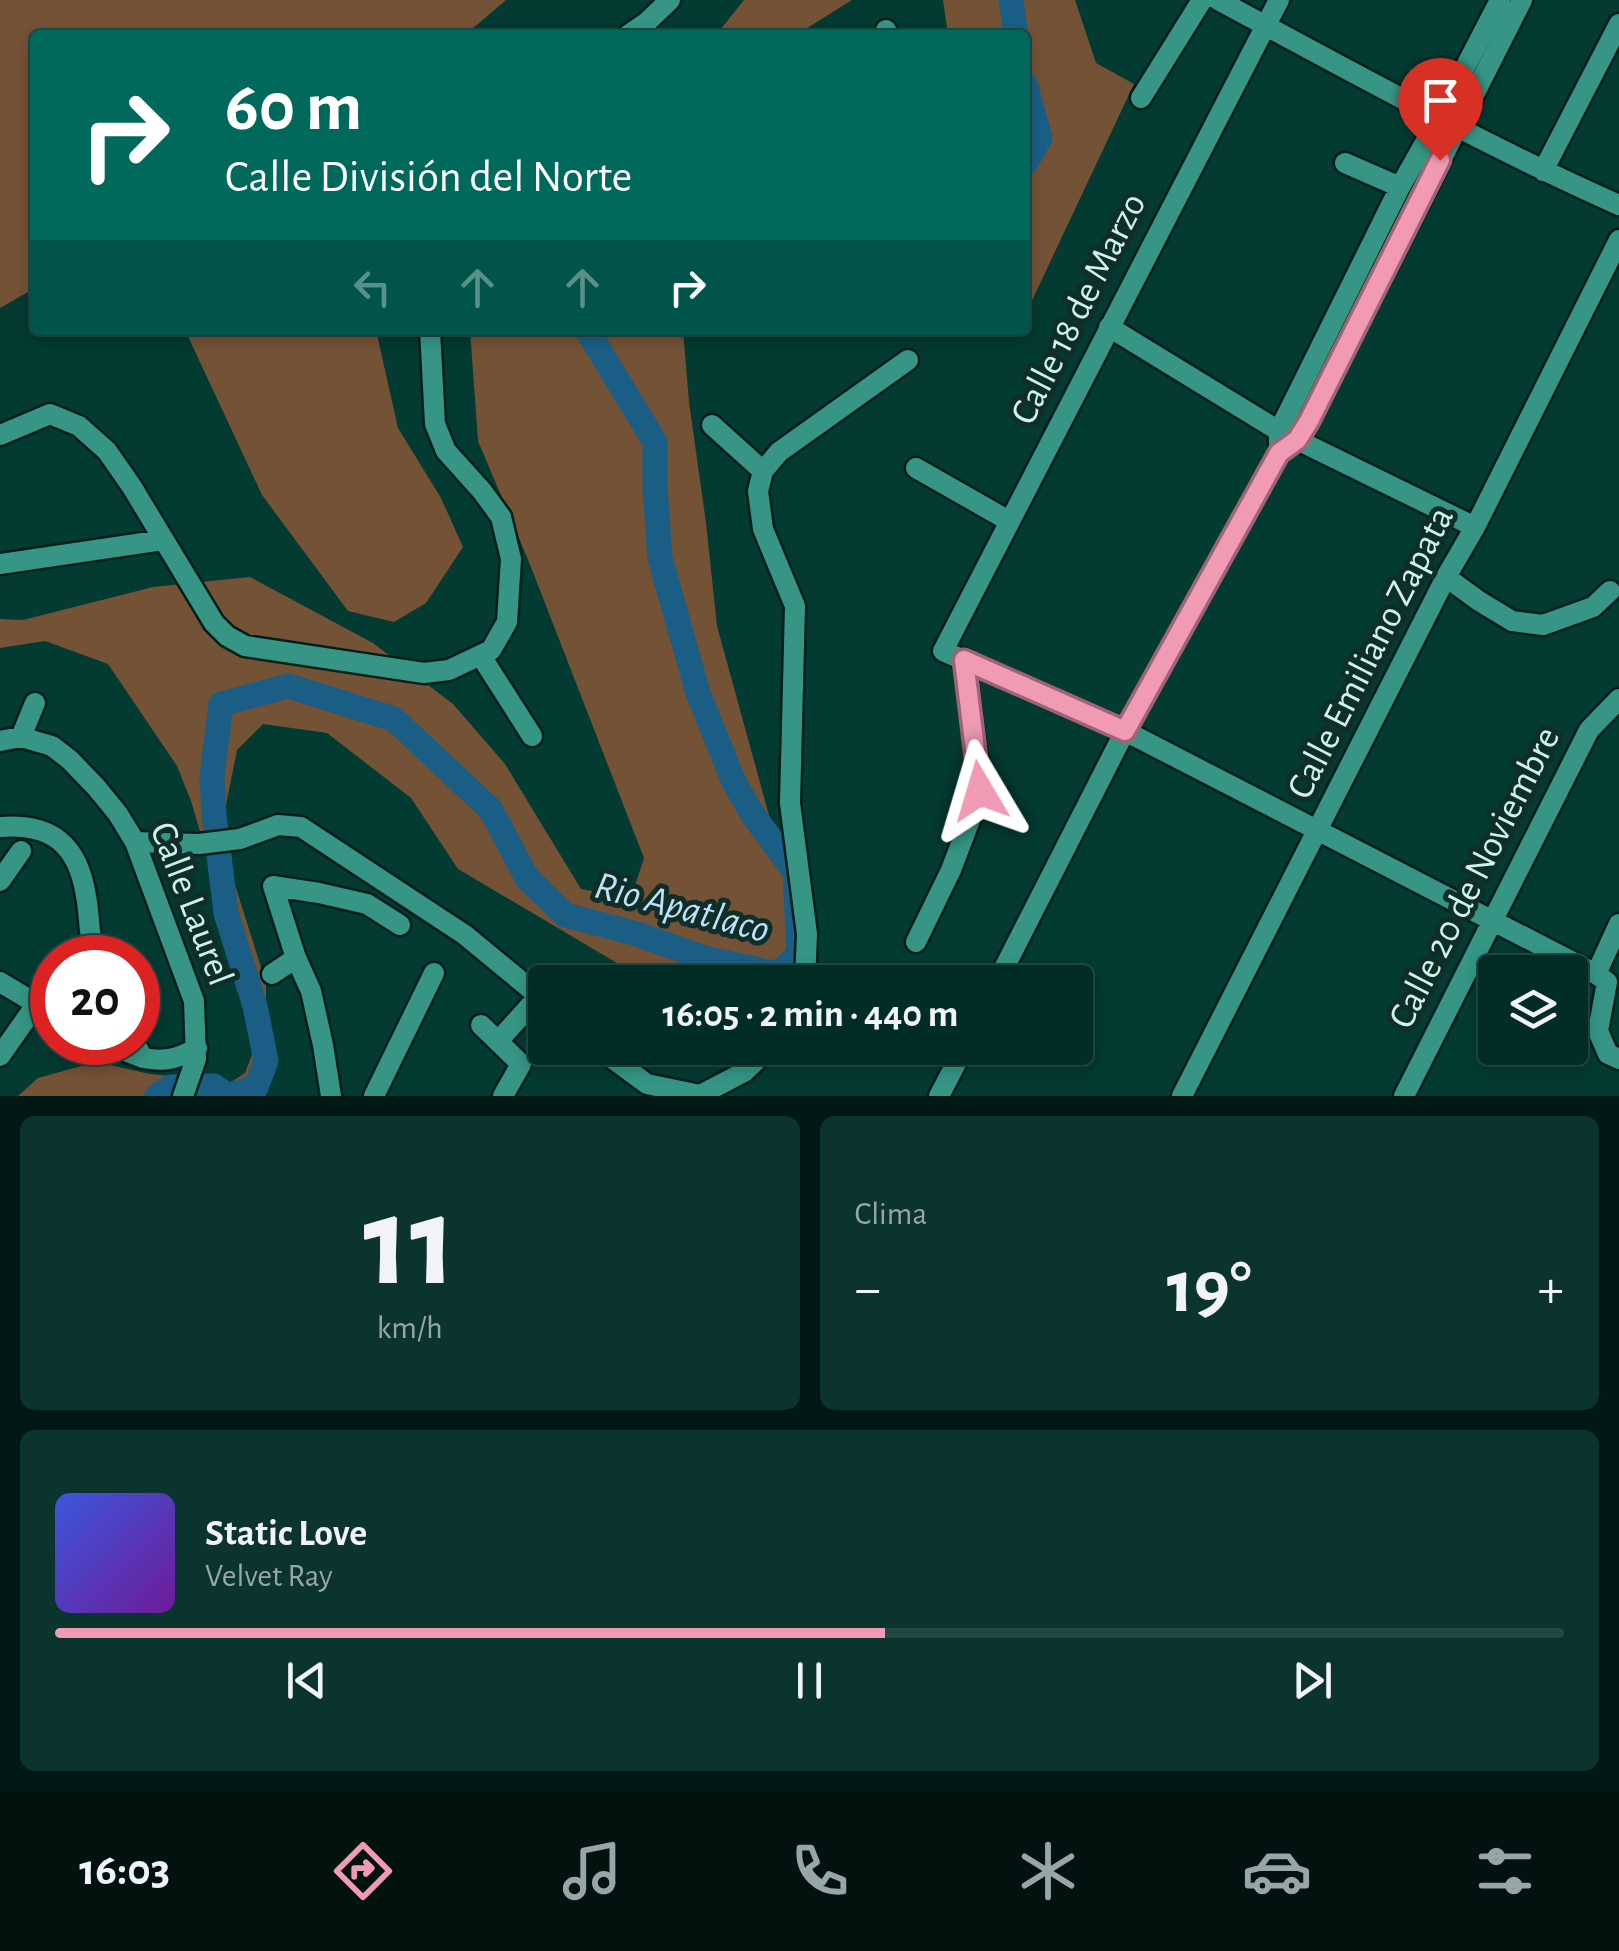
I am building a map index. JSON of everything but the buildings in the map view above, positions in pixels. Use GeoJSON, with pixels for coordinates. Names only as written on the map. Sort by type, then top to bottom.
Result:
{"type":"FeatureCollection","features":[{"type":"Feature","properties":{"kind":"street"},"geometry":{"type":"LineString","coordinates":[[636,30],[670,0]]}},
{"type":"Feature","properties":{"kind":"street"},"geometry":{"type":"LineString","coordinates":[[1141,98],[1202,0]]}},
{"type":"Feature","properties":{"kind":"street"},"geometry":{"type":"LineString","coordinates":[[1218,0],[1448,123],[1619,205]]}},
{"type":"Feature","properties":{"kind":"street","name":"Calle 18 de Marzo"},"geometry":{"type":"LineString","coordinates":[[964,660],[942,651],[1279,0]]}},
{"type":"Feature","properties":{"kind":"street"},"geometry":{"type":"LineString","coordinates":[[1288,436],[1309,421],[1448,123],[1500,0]]}},
{"type":"Feature","properties":{"kind":"street"},"geometry":{"type":"LineString","coordinates":[[1006,965],[1125,731],[1288,436],[1400,188],[1448,123],[1522,0]]}},
{"type":"Feature","properties":{"kind":"street"},"geometry":{"type":"LineString","coordinates":[[1543,171],[1619,24]]}},
{"type":"Feature","properties":{"kind":"street"},"geometry":{"type":"LineString","coordinates":[[1346,163],[1400,188]]}},
{"type":"Feature","properties":{"kind":"street","name":"Calle Emiliano Zapata"},"geometry":{"type":"LineString","coordinates":[[1182,1096],[1446,578],[1476,527],[1619,240]]}},
{"type":"Feature","properties":{"kind":"street"},"geometry":{"type":"LineString","coordinates":[[1109,327],[1288,436],[1476,527]]}},
{"type":"Feature","properties":{"kind":"street"},"geometry":{"type":"LineString","coordinates":[[3,432],[50,414],[80,426],[107,451],[132,487],[214,623],[246,646],[424,673],[449,670],[490,650],[507,622],[511,560],[501,518],[446,451],[435,424],[430,335]]}},
{"type":"Feature","properties":{"kind":"street"},"geometry":{"type":"LineString","coordinates":[[806,965],[807,934],[790,803],[795,606],[762,529],[758,491],[763,471],[778,452],[908,360]]}},
{"type":"Feature","properties":{"kind":"street"},"geometry":{"type":"LineString","coordinates":[[712,425],[763,471]]}},
{"type":"Feature","properties":{"kind":"street"},"geometry":{"type":"LineString","coordinates":[[916,468],[1008,521]]}},
{"type":"Feature","properties":{"kind":"street"},"geometry":{"type":"LineString","coordinates":[[0,564],[163,540]]}},
{"type":"Feature","properties":{"kind":"street"},"geometry":{"type":"LineString","coordinates":[[1446,578],[1512,620],[1543,625],[1593,606],[1610,591]]}},
{"type":"Feature","properties":{"kind":"street"},"geometry":{"type":"LineString","coordinates":[[482,656],[532,736]]}},
{"type":"Feature","properties":{"kind":"street"},"geometry":{"type":"LineString","coordinates":[[964,660],[1125,731],[1596,974],[1606,982],[1598,1031],[1608,1054],[1619,1058]]}},
{"type":"Feature","properties":{"kind":"street"},"geometry":{"type":"LineString","coordinates":[[916,942],[952,870],[980,791],[964,660]]}},
{"type":"Feature","properties":{"kind":"street","name":"Calle 20 de Noviembre"},"geometry":{"type":"LineString","coordinates":[[1404,1096],[1589,730],[1619,699]]}},
{"type":"Feature","properties":{"kind":"street"},"geometry":{"type":"LineString","coordinates":[[10,739],[34,702]]}},
{"type":"Feature","properties":{"kind":"street","name":"Calle Laurel"},"geometry":{"type":"LineString","coordinates":[[10,739],[52,746],[70,760],[118,814],[135,842],[194,1001],[197,1048],[194,1071],[183,1096]]}},
{"type":"Feature","properties":{"kind":"street"},"geometry":{"type":"LineString","coordinates":[[135,842],[199,844],[240,839],[278,825],[301,827],[465,935],[528,987]]}},
{"type":"Feature","properties":{"kind":"street"},"geometry":{"type":"LineString","coordinates":[[0,828],[36,828],[59,838],[78,865],[86,892],[90,935]]}},
{"type":"Feature","properties":{"kind":"street"},"geometry":{"type":"LineString","coordinates":[[0,881],[21,852]]}},
{"type":"Feature","properties":{"kind":"street"},"geometry":{"type":"LineString","coordinates":[[330,1096],[312,991],[296,958],[273,886],[367,904],[400,925]]}},
{"type":"Feature","properties":{"kind":"street"},"geometry":{"type":"LineString","coordinates":[[1596,974],[1619,924]]}},
{"type":"Feature","properties":{"kind":"street"},"geometry":{"type":"LineString","coordinates":[[272,974],[296,958]]}},
{"type":"Feature","properties":{"kind":"street"},"geometry":{"type":"LineString","coordinates":[[374,1096],[434,973]]}},
{"type":"Feature","properties":{"kind":"street"},"geometry":{"type":"LineString","coordinates":[[0,982],[30,1000]]}},
{"type":"Feature","properties":{"kind":"street"},"geometry":{"type":"LineString","coordinates":[[499,1040],[528,1012]]}},
{"type":"Feature","properties":{"kind":"street"},"geometry":{"type":"LineString","coordinates":[[0,1056],[30,1023]]}},
{"type":"Feature","properties":{"kind":"street"},"geometry":{"type":"LineString","coordinates":[[480,1025],[521,1064],[503,1096]]}},
{"type":"Feature","properties":{"kind":"street"},"geometry":{"type":"LineString","coordinates":[[160,1061],[178,1058],[197,1048]]}},
{"type":"Feature","properties":{"kind":"street"},"geometry":{"type":"LineString","coordinates":[[621,1065],[647,1084],[700,1096],[751,1065]]}},
{"type":"Feature","properties":{"kind":"street"},"geometry":{"type":"LineString","coordinates":[[939,1096],[955,1065]]}},
{"type":"Feature","properties":{"kind":"shaded area"},"geometry":{"type":"Polygon","coordinates":[[[0,0],[506,0],[471,30],[30,30],[30,291],[0,308],[0,0]]]}},
{"type":"Feature","properties":{"kind":"shaded area"},"geometry":{"type":"Polygon","coordinates":[[[744,0],[852,0],[804,30],[720,30],[744,0]]]}},
{"type":"Feature","properties":{"kind":"shaded area"},"geometry":{"type":"Polygon","coordinates":[[[943,0],[1075,0],[1096,63],[1134,84],[1030,305],[1030,30],[947,30],[943,0]]]}},
{"type":"Feature","properties":{"kind":"shaded area"},"geometry":{"type":"Polygon","coordinates":[[[187,335],[377,335],[398,428],[441,498],[463,547],[426,603],[394,622],[348,611],[262,495],[187,335]]]}},
{"type":"Feature","properties":{"kind":"shaded area"},"geometry":{"type":"Polygon","coordinates":[[[470,335],[683,335],[717,626],[787,889],[789,965],[620,965],[458,869],[411,798],[327,733],[263,724],[237,750],[225,810],[224,850],[266,983],[266,1096],[18,1096],[38,1078],[85,1065],[231,1082],[245,1073],[255,1047],[213,876],[177,766],[108,664],[45,641],[0,648],[0,619],[23,620],[153,587],[250,577],[373,643],[453,704],[505,764],[581,889],[631,898],[644,858],[478,441],[470,335]]]}},
{"type":"Feature","properties":{"kind":"waterway","name":"Rio Apatlaco"},"geometry":{"type":"LineString","coordinates":[[1011,0],[1015,30]]}},
{"type":"Feature","properties":{"kind":"waterway","name":"Rio Apatlaco"},"geometry":{"type":"LineString","coordinates":[[1030,102],[1040,138],[1030,155]]}},
{"type":"Feature","properties":{"kind":"waterway","name":"Rio Apatlaco"},"geometry":{"type":"LineString","coordinates":[[228,1096],[256,1087],[266,1061],[255,1006],[226,913],[212,776],[221,704],[288,686],[394,719],[491,810],[527,878],[565,915],[634,933],[704,958],[777,974],[799,955],[795,872],[734,782],[698,693],[660,558],[655,442],[590,335]]}},
{"type":"Feature","properties":{"kind":"waterway","name":"Rio Apatlaco"},"geometry":{"type":"LineString","coordinates":[[157,1096],[171,1087],[214,1086],[228,1096]]}},
{"type":"Feature","properties":{"kind":"route"},"geometry":{"type":"LineString","coordinates":[[980,791],[964,660],[1125,731],[1279,453],[1297,440],[1309,421],[1440,160]]}}]}
